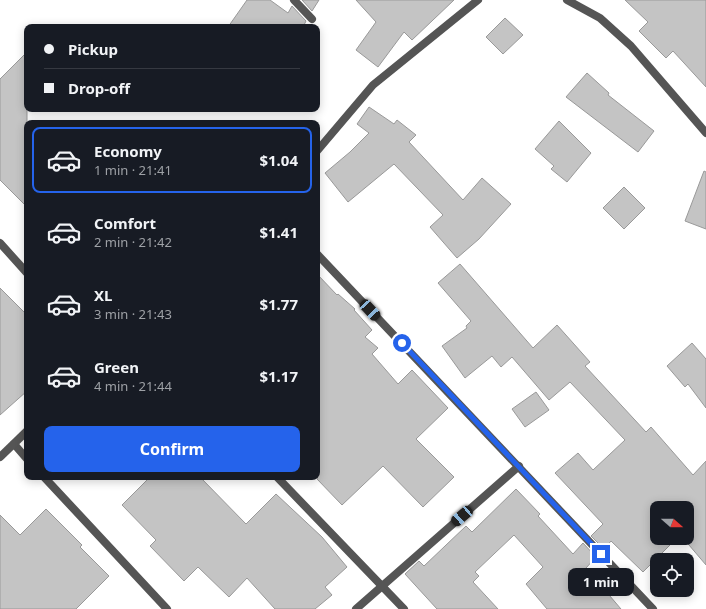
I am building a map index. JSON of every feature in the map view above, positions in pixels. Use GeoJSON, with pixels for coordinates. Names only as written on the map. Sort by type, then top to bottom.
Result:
{"type":"FeatureCollection","features":[{"type":"Feature","properties":{"kind":"street"},"geometry":{"type":"LineString","coordinates":[[294,0],[312,19]]}},
{"type":"Feature","properties":{"kind":"street"},"geometry":{"type":"LineString","coordinates":[[320,147],[373,85],[478,0]]}},
{"type":"Feature","properties":{"kind":"street"},"geometry":{"type":"LineString","coordinates":[[567,0],[600,18],[631,46],[706,133]]}},
{"type":"Feature","properties":{"kind":"street"},"geometry":{"type":"LineString","coordinates":[[0,243],[24,270]]}},
{"type":"Feature","properties":{"kind":"street"},"geometry":{"type":"LineString","coordinates":[[320,257],[653,609]]}},
{"type":"Feature","properties":{"kind":"street"},"geometry":{"type":"LineString","coordinates":[[0,457],[24,434]]}},
{"type":"Feature","properties":{"kind":"street"},"geometry":{"type":"LineString","coordinates":[[14,444],[24,456]]}},
{"type":"Feature","properties":{"kind":"street"},"geometry":{"type":"LineString","coordinates":[[356,609],[519,466]]}},
{"type":"Feature","properties":{"kind":"street"},"geometry":{"type":"LineString","coordinates":[[47,480],[167,609]]}},
{"type":"Feature","properties":{"kind":"street"},"geometry":{"type":"LineString","coordinates":[[280,480],[404,609]]}},
{"type":"Feature","properties":{"kind":"building"},"geometry":{"type":"Polygon","coordinates":[[[247,0],[270,0],[288,13],[292,6],[306,21],[304,24],[230,24],[247,0]]]}},
{"type":"Feature","properties":{"kind":"building"},"geometry":{"type":"Polygon","coordinates":[[[302,0],[319,0],[312,11],[302,0]]]}},
{"type":"Feature","properties":{"kind":"building"},"geometry":{"type":"Polygon","coordinates":[[[356,0],[454,0],[412,40],[404,32],[378,67],[356,50],[376,22],[356,0]]]}},
{"type":"Feature","properties":{"kind":"building"},"geometry":{"type":"Polygon","coordinates":[[[625,0],[706,0],[706,87],[673,51],[666,58],[639,31],[648,22],[625,0]]]}},
{"type":"Feature","properties":{"kind":"building"},"geometry":{"type":"Polygon","coordinates":[[[505,18],[523,35],[503,54],[486,37],[505,18]]]}},
{"type":"Feature","properties":{"kind":"building"},"geometry":{"type":"Polygon","coordinates":[[[24,55],[24,112],[27,112],[27,120],[24,120],[24,204],[0,180],[0,79],[24,55]]]}},
{"type":"Feature","properties":{"kind":"building"},"geometry":{"type":"Polygon","coordinates":[[[587,73],[609,93],[608,95],[654,131],[638,152],[566,97],[587,73]]]}},
{"type":"Feature","properties":{"kind":"building"},"geometry":{"type":"Polygon","coordinates":[[[369,107],[394,124],[397,120],[416,135],[409,142],[463,200],[482,178],[511,204],[479,239],[457,258],[430,227],[443,215],[394,164],[348,202],[325,173],[350,152],[369,133],[357,124],[369,107]]]}},
{"type":"Feature","properties":{"kind":"building"},"geometry":{"type":"Polygon","coordinates":[[[559,121],[591,153],[567,182],[551,169],[554,166],[535,149],[559,121]]]}},
{"type":"Feature","properties":{"kind":"building"},"geometry":{"type":"Polygon","coordinates":[[[704,171],[706,172],[706,229],[685,221],[704,171]]]}},
{"type":"Feature","properties":{"kind":"building"},"geometry":{"type":"Polygon","coordinates":[[[624,187],[645,208],[624,229],[603,208],[624,187]]]}},
{"type":"Feature","properties":{"kind":"building"},"geometry":{"type":"Polygon","coordinates":[[[460,264],[533,348],[557,325],[590,362],[585,366],[646,432],[651,427],[693,475],[706,461],[706,565],[689,545],[694,545],[694,501],[650,501],[650,545],[670,545],[662,553],[650,553],[650,565],[643,572],[611,541],[604,549],[591,536],[603,524],[555,473],[578,453],[593,470],[625,440],[570,382],[549,400],[512,357],[501,367],[492,356],[465,378],[442,346],[467,328],[466,326],[471,321],[438,283],[460,264]]]}},
{"type":"Feature","properties":{"kind":"building"},"geometry":{"type":"Polygon","coordinates":[[[320,277],[337,295],[338,294],[355,309],[354,310],[372,330],[365,337],[378,348],[372,354],[398,384],[412,370],[448,408],[416,439],[454,477],[423,507],[383,466],[342,505],[318,480],[320,480],[320,277]]]}},
{"type":"Feature","properties":{"kind":"building"},"geometry":{"type":"Polygon","coordinates":[[[0,288],[24,312],[24,394],[0,415],[0,288]]]}},
{"type":"Feature","properties":{"kind":"building"},"geometry":{"type":"Polygon","coordinates":[[[692,343],[706,359],[706,408],[688,384],[685,387],[667,366],[692,343]]]}},
{"type":"Feature","properties":{"kind":"building"},"geometry":{"type":"Polygon","coordinates":[[[536,392],[549,410],[525,427],[512,409],[536,392]]]}},
{"type":"Feature","properties":{"kind":"building"},"geometry":{"type":"Polygon","coordinates":[[[147,480],[203,480],[246,524],[276,494],[322,537],[347,567],[325,587],[332,595],[315,609],[275,609],[247,578],[229,597],[198,567],[184,581],[150,546],[156,540],[122,505],[147,480]]]}},
{"type":"Feature","properties":{"kind":"building"},"geometry":{"type":"Polygon","coordinates":[[[516,489],[540,514],[538,516],[573,554],[583,543],[596,557],[586,568],[621,609],[547,609],[526,584],[543,567],[514,535],[475,572],[479,576],[473,582],[498,609],[437,609],[405,574],[419,561],[424,566],[466,526],[472,532],[516,489]]]}},
{"type":"Feature","properties":{"kind":"building"},"geometry":{"type":"Polygon","coordinates":[[[46,509],[82,545],[80,547],[109,576],[76,609],[0,609],[0,515],[20,535],[46,509]]]}},
{"type":"Feature","properties":{"kind":"route"},"geometry":{"type":"LineString","coordinates":[[402,343],[601,554]]}}]}
